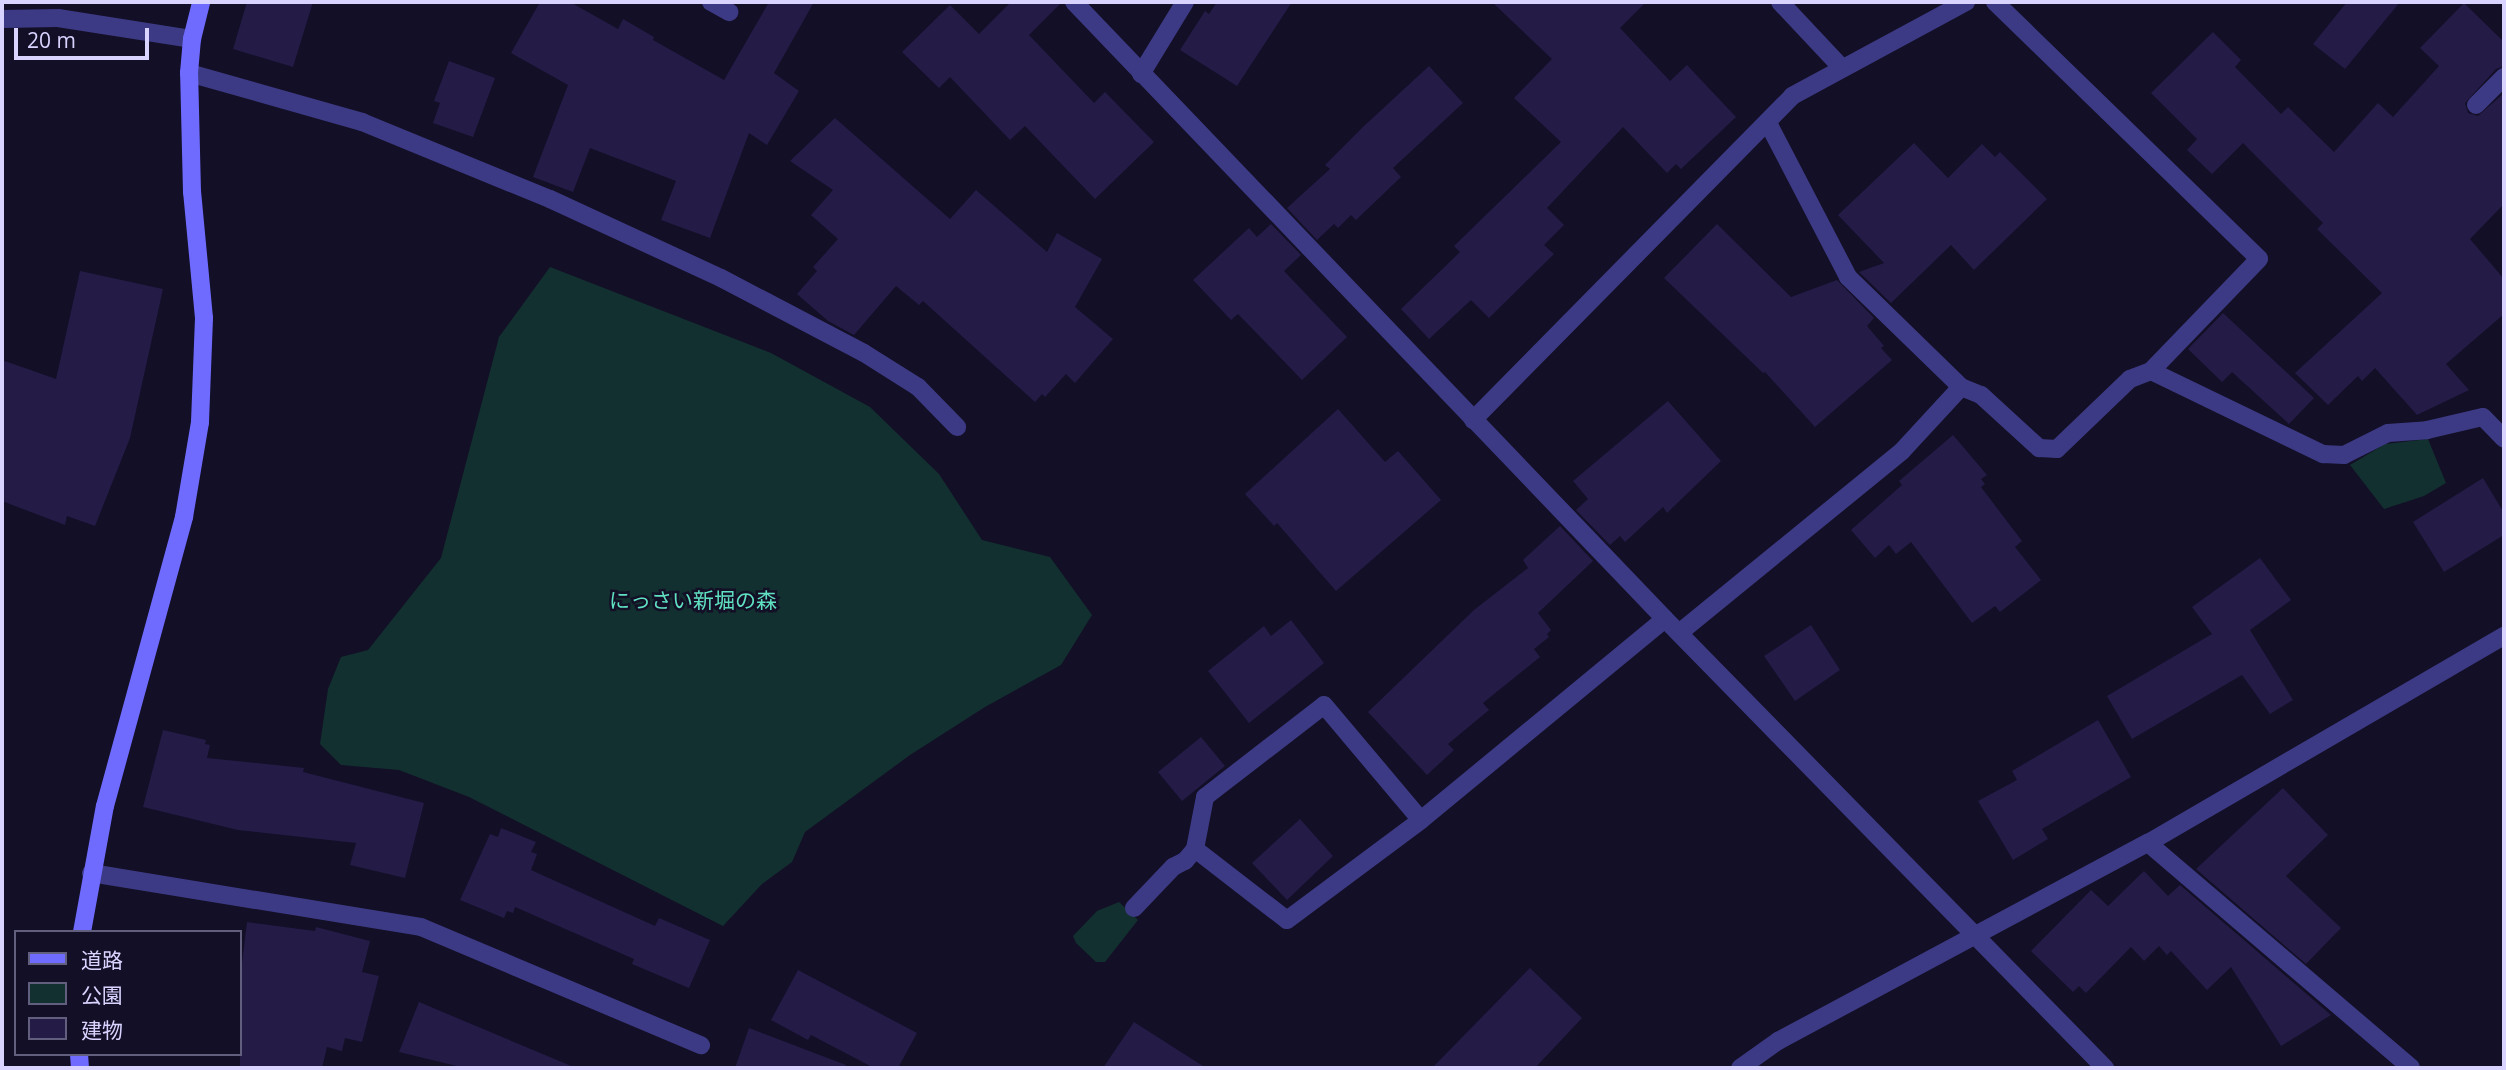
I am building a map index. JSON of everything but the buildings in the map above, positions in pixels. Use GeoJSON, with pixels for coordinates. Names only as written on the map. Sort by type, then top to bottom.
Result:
{"type":"FeatureCollection","features":[{"type":"Feature","properties":{"kind":"street"},"geometry":{"type":"LineString","coordinates":[[82,930],[105,806],[184,517],[200,422],[204,318],[192,192],[189,73],[192,38],[201,2]]}},
{"type":"Feature","properties":{"kind":"street"},"geometry":{"type":"LineString","coordinates":[[711,2],[729,12]]}},
{"type":"Feature","properties":{"kind":"street"},"geometry":{"type":"LineString","coordinates":[[1074,2],[1665,619],[2105,1068]]}},
{"type":"Feature","properties":{"kind":"street"},"geometry":{"type":"LineString","coordinates":[[1141,74],[1185,2]]}},
{"type":"Feature","properties":{"kind":"street"},"geometry":{"type":"LineString","coordinates":[[1780,2],[1841,67]]}},
{"type":"Feature","properties":{"kind":"street"},"geometry":{"type":"LineString","coordinates":[[1473,420],[1792,96],[1841,67],[1966,2]]}},
{"type":"Feature","properties":{"kind":"street"},"geometry":{"type":"LineString","coordinates":[[1768,123],[1848,277],[1961,387],[1981,395],[2039,448],[2057,449],[2130,379],[2151,371],[2259,259],[1994,2]]}},
{"type":"Feature","properties":{"kind":"street"},"geometry":{"type":"LineString","coordinates":[[2,19],[58,18],[192,38]]}},
{"type":"Feature","properties":{"kind":"street"},"geometry":{"type":"LineString","coordinates":[[189,73],[362,122],[550,199],[685,261],[864,353],[918,387],[957,427]]}},
{"type":"Feature","properties":{"kind":"street"},"geometry":{"type":"LineString","coordinates":[[2476,105],[2504,77]]}},
{"type":"Feature","properties":{"kind":"street"},"geometry":{"type":"LineString","coordinates":[[2151,371],[2323,454],[2344,455],[2388,433],[2427,430],[2483,417],[2504,439]]}},
{"type":"Feature","properties":{"kind":"street"},"geometry":{"type":"LineString","coordinates":[[1679,633],[1902,451],[1961,387]]}},
{"type":"Feature","properties":{"kind":"street"},"geometry":{"type":"LineString","coordinates":[[1195,849],[1287,920],[1421,820],[1665,619]]}},
{"type":"Feature","properties":{"kind":"street"},"geometry":{"type":"LineString","coordinates":[[1740,1068],[1778,1041],[2148,843],[2504,636]]}},
{"type":"Feature","properties":{"kind":"street"},"geometry":{"type":"LineString","coordinates":[[1134,908],[1173,867],[1185,861],[1195,849],[1205,797],[1324,705],[1421,820]]}},
{"type":"Feature","properties":{"kind":"street"},"geometry":{"type":"LineString","coordinates":[[2148,843],[2412,1068]]}},
{"type":"Feature","properties":{"kind":"street"},"geometry":{"type":"LineString","coordinates":[[91,873],[421,927],[701,1045]]}},
{"type":"Feature","properties":{"kind":"green space","name":"にっさい新堀の森"},"geometry":{"type":"Polygon","coordinates":[[[550,267],[771,353],[870,407],[939,474],[982,540],[1050,557],[1092,615],[1061,665],[985,707],[910,755],[805,832],[792,862],[762,884],[723,926],[469,797],[399,770],[341,765],[320,744],[328,689],[341,657],[368,650],[441,558],[499,337],[550,267]]]}},
{"type":"Feature","properties":{"kind":"green space"},"geometry":{"type":"Polygon","coordinates":[[[2428,439],[2446,483],[2424,496],[2384,509],[2350,465],[2385,444],[2428,439]]]}},
{"type":"Feature","properties":{"kind":"green space"},"geometry":{"type":"Polygon","coordinates":[[[1119,902],[1138,920],[1105,962],[1096,962],[1076,943],[1073,936],[1097,911],[1119,902]]]}}]}
